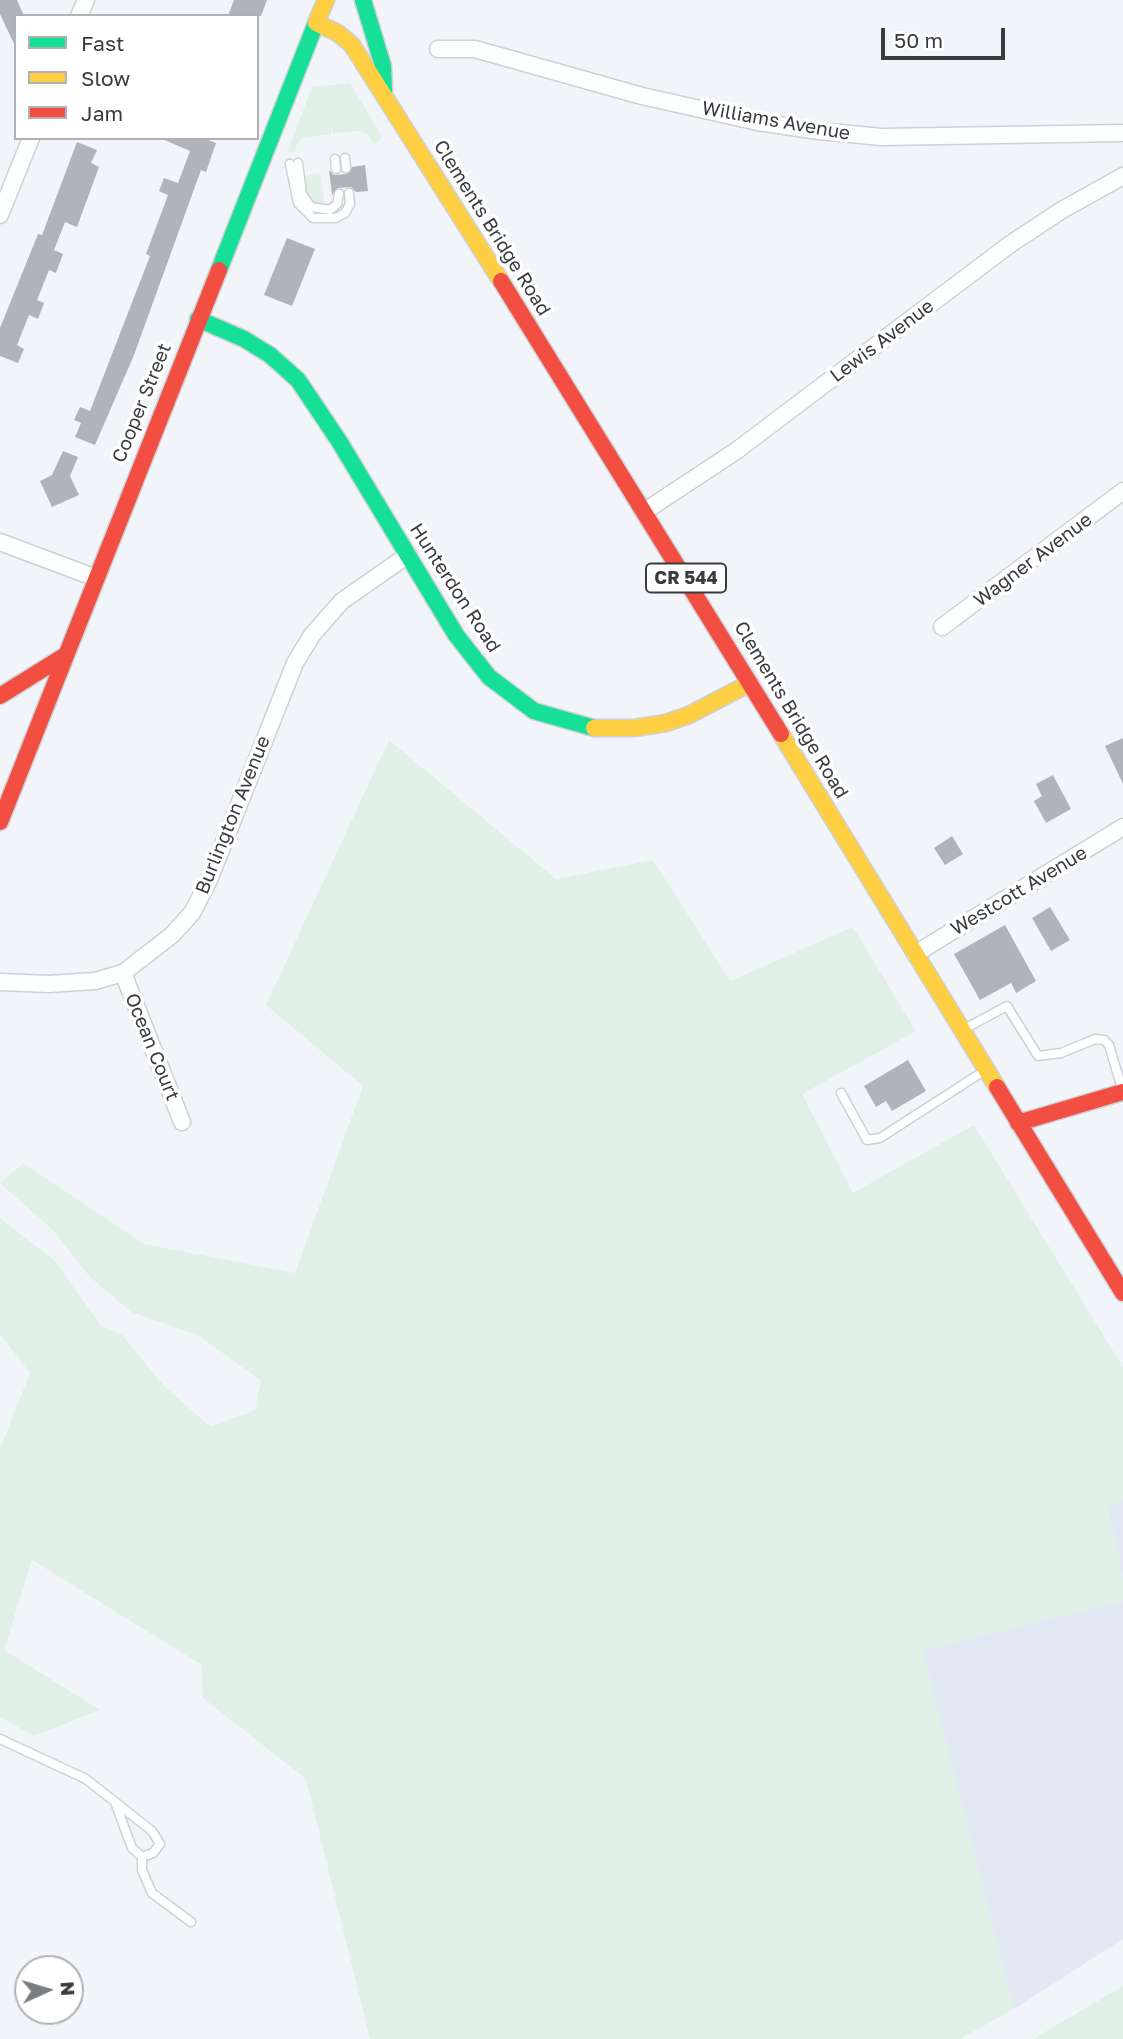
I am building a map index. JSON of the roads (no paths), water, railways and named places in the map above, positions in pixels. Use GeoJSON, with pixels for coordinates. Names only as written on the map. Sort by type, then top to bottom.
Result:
{"type":"FeatureCollection","features":[{"type":"Feature","properties":{"kind":"main road","name":"Cooper Street"},"geometry":{"type":"LineString","coordinates":[[0,822],[326,0]]}},
{"type":"Feature","properties":{"kind":"main road"},"geometry":{"type":"LineString","coordinates":[[363,0],[383,66],[384,94]]}},
{"type":"Feature","properties":{"kind":"main road","name":"Clements Bridge Road"},"geometry":{"type":"LineString","coordinates":[[316,23],[338,33],[352,45],[384,94],[645,512],[1123,1293]]}},
{"type":"Feature","properties":{"kind":"main road","name":"Hunterdon Road"},"geometry":{"type":"LineString","coordinates":[[198,319],[244,339],[270,355],[298,380],[456,635],[489,677],[534,711],[569,723],[602,730],[634,728],[666,723],[689,715],[750,683]]}},
{"type":"Feature","properties":{"kind":"main road"},"geometry":{"type":"LineString","coordinates":[[0,696],[64,656]]}},
{"type":"Feature","properties":{"kind":"main road"},"geometry":{"type":"LineString","coordinates":[[1018,1123],[1123,1092]]}},
{"type":"Feature","properties":{"kind":"street","name":"Williams Avenue"},"geometry":{"type":"LineString","coordinates":[[438,48],[475,49],[642,96],[758,122],[819,131],[881,137],[1123,133]]}},
{"type":"Feature","properties":{"kind":"street"},"geometry":{"type":"LineString","coordinates":[[0,215],[30,140]]}},
{"type":"Feature","properties":{"kind":"street","name":"Lewis Avenue"},"geometry":{"type":"LineString","coordinates":[[645,512],[736,451],[1009,245],[1062,209],[1123,176]]}},
{"type":"Feature","properties":{"kind":"street","name":"Wagner Avenue"},"geometry":{"type":"LineString","coordinates":[[942,627],[1123,491]]}},
{"type":"Feature","properties":{"kind":"street"},"geometry":{"type":"LineString","coordinates":[[0,542],[96,578]]}},
{"type":"Feature","properties":{"kind":"street","name":"Burlington Avenue"},"geometry":{"type":"LineString","coordinates":[[0,982],[49,984],[95,981],[123,973],[172,935],[192,913],[209,880],[295,663],[312,635],[354,591],[408,555]]}},
{"type":"Feature","properties":{"kind":"street","name":"Westcott Avenue"},"geometry":{"type":"LineString","coordinates":[[915,954],[1123,827]]}},
{"type":"Feature","properties":{"kind":"street","name":"Ocean Court"},"geometry":{"type":"LineString","coordinates":[[123,973],[182,1122]]}},
{"type":"Feature","properties":{"kind":"lane"},"geometry":{"type":"LineString","coordinates":[[335,159],[336,169]]}},
{"type":"Feature","properties":{"kind":"lane"},"geometry":{"type":"LineString","coordinates":[[339,194],[337,204],[330,210],[311,207],[302,194],[294,163],[298,204],[313,218],[336,218],[345,213],[350,204],[349,193]]}},
{"type":"Feature","properties":{"kind":"lane"},"geometry":{"type":"LineString","coordinates":[[962,1030],[1007,1006],[1038,1056],[1061,1053],[1095,1039],[1104,1040],[1109,1045],[1123,1092]]}},
{"type":"Feature","properties":{"kind":"lane"},"geometry":{"type":"LineString","coordinates":[[841,1093],[867,1140],[880,1138],[986,1069]]}},
{"type":"Feature","properties":{"kind":"lane"},"geometry":{"type":"LineString","coordinates":[[0,1739],[86,1779],[152,1831],[160,1844],[153,1853],[142,1857]]}},
{"type":"Feature","properties":{"kind":"lane"},"geometry":{"type":"LineString","coordinates":[[116,1805],[123,1830],[132,1848],[142,1857],[142,1870],[152,1894],[191,1922]]}}]}
